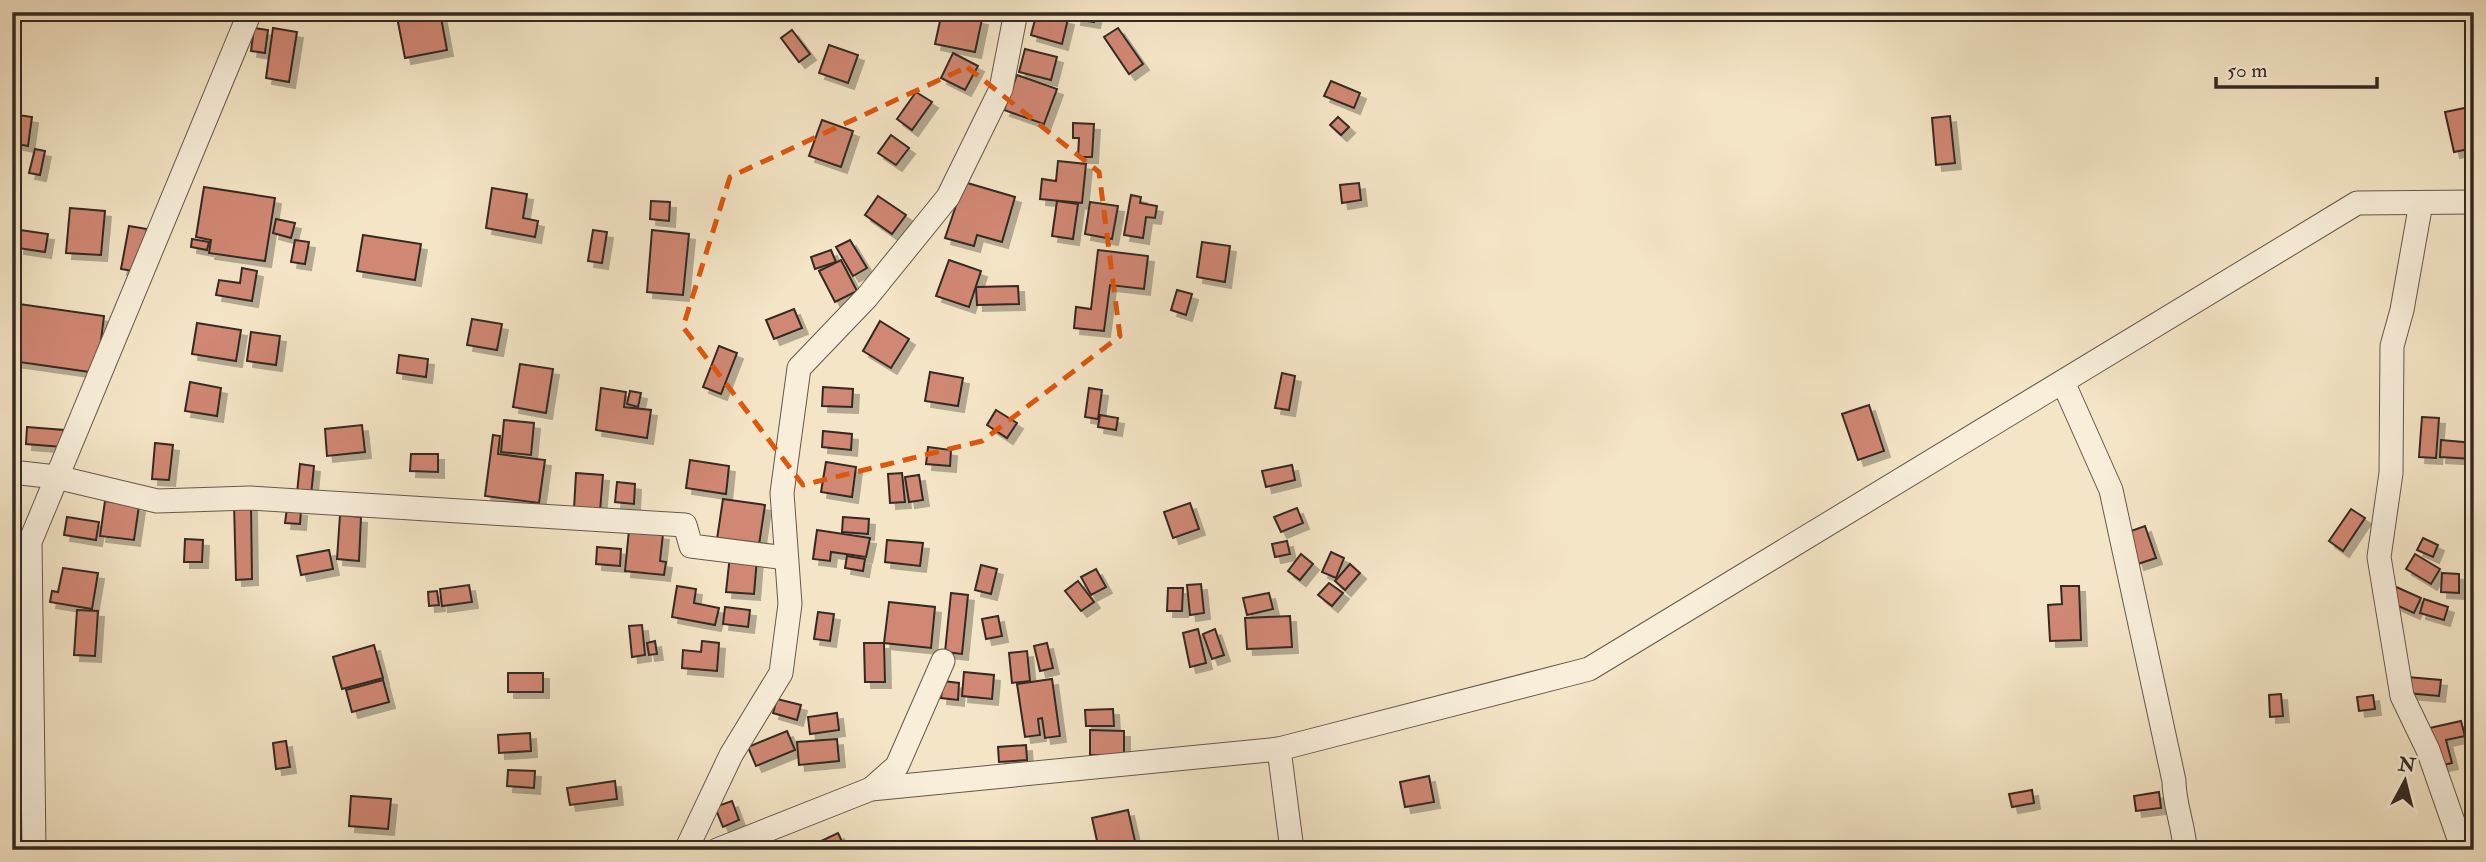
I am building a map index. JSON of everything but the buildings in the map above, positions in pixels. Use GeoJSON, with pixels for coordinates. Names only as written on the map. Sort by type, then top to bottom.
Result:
{"type":"FeatureCollection","features":[{"type":"Feature","properties":{"kind":"street"},"geometry":{"type":"LineString","coordinates":[[34,850],[30,542],[250,12]]}},
{"type":"Feature","properties":{"kind":"street"},"geometry":{"type":"LineString","coordinates":[[686,850],[731,755],[781,673],[790,604],[782,493],[799,368],[867,297],[948,197],[1001,89],[1016,12]]}},
{"type":"Feature","properties":{"kind":"street"},"geometry":{"type":"LineString","coordinates":[[717,850],[871,789],[1279,749],[1589,669],[2357,204],[2474,202]]}},
{"type":"Feature","properties":{"kind":"street"},"geometry":{"type":"LineString","coordinates":[[2421,203],[2402,310],[2392,346],[2392,473],[2379,557],[2402,696],[2428,750],[2463,850]]}},
{"type":"Feature","properties":{"kind":"street"},"geometry":{"type":"LineString","coordinates":[[2063,382],[2111,490],[2174,781],[2174,802],[2184,826],[2185,850]]}},
{"type":"Feature","properties":{"kind":"street"},"geometry":{"type":"LineString","coordinates":[[12,472],[56,478],[158,501],[250,498],[685,525],[691,547],[786,558]]}},
{"type":"Feature","properties":{"kind":"street"},"geometry":{"type":"LineString","coordinates":[[871,789],[897,766],[943,661]]}},
{"type":"Feature","properties":{"kind":"street"},"geometry":{"type":"LineString","coordinates":[[1279,749],[1292,850]]}},
{"type":"Feature","properties":{"kind":"highlighted area"},"geometry":{"type":"Polygon","coordinates":[[[967,67],[1099,172],[1120,336],[982,441],[803,485],[683,327],[730,177],[967,67]]]}}]}
